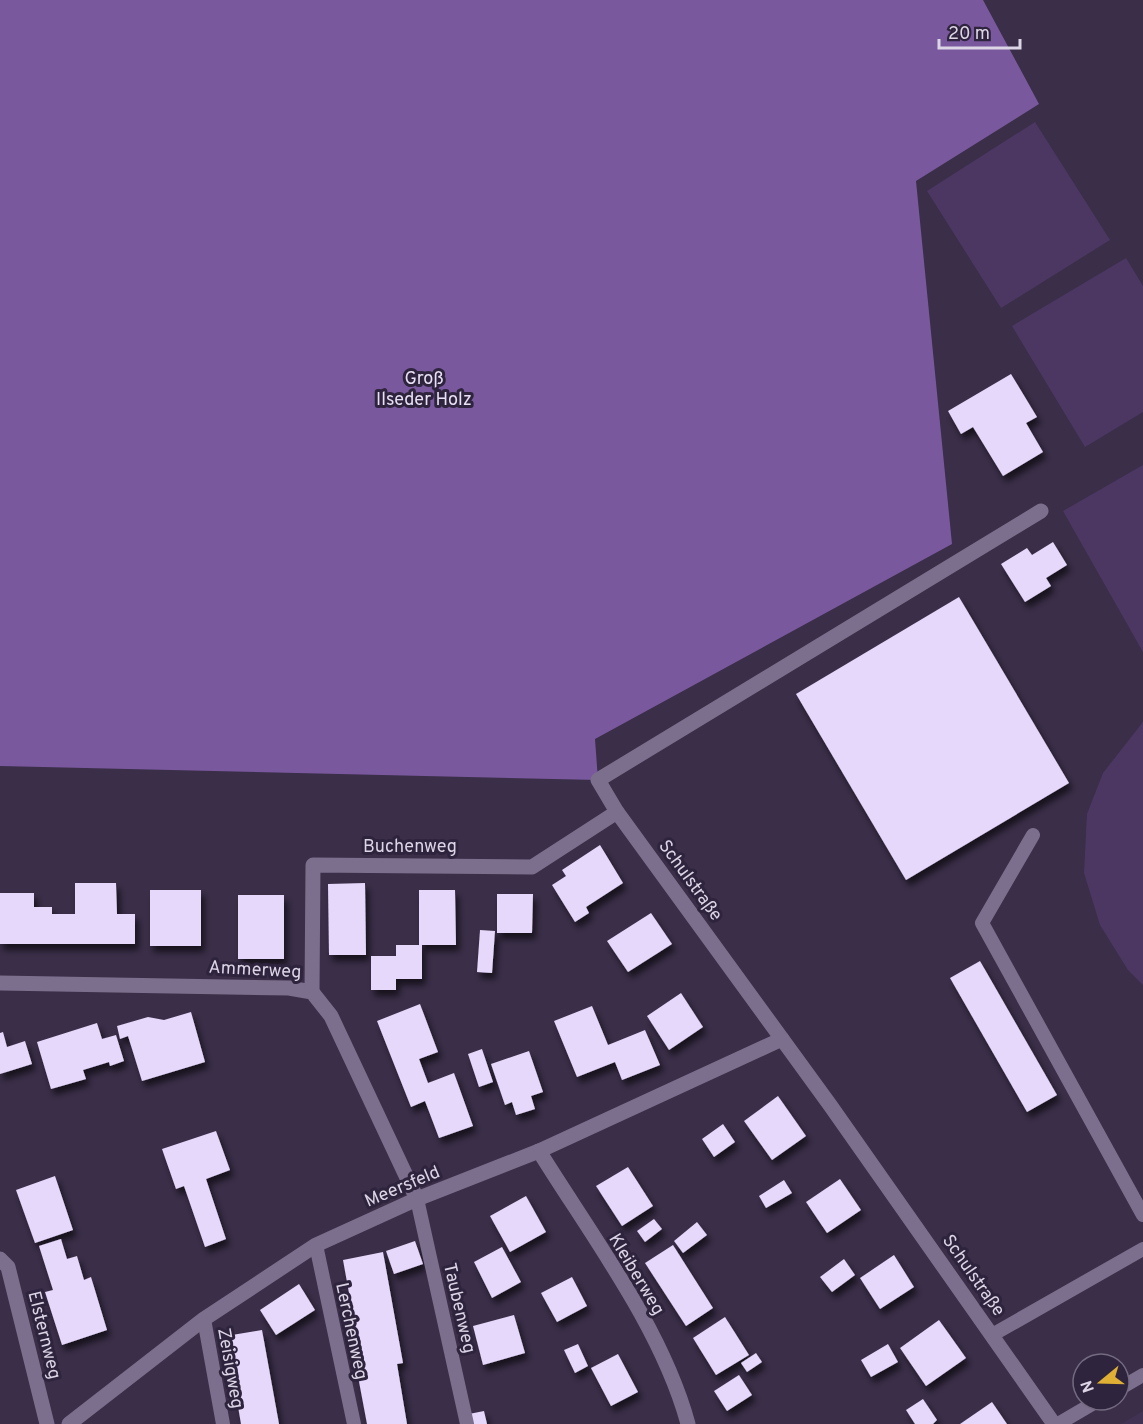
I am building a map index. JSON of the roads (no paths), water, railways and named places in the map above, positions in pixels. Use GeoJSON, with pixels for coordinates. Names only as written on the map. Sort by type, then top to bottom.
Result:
{"type":"FeatureCollection","features":[{"type":"Feature","properties":{"kind":"street","name":"Schulstraße"},"geometry":{"type":"LineString","coordinates":[[1041,511],[598,780],[617,812],[1056,1424]]}},
{"type":"Feature","properties":{"kind":"street","name":"Buchenweg"},"geometry":{"type":"LineString","coordinates":[[312,992],[313,865],[532,867],[617,812]]}},
{"type":"Feature","properties":{"kind":"street","name":"Ammerweg"},"geometry":{"type":"LineString","coordinates":[[0,982],[289,988],[312,992],[331,1016],[417,1199]]}},
{"type":"Feature","properties":{"kind":"street","name":"Meersfeld"},"geometry":{"type":"LineString","coordinates":[[76,1420],[204,1319],[316,1245],[417,1199],[538,1151],[782,1039]]}},
{"type":"Feature","properties":{"kind":"street","name":"Kleiberweg"},"geometry":{"type":"LineString","coordinates":[[538,1151],[630,1297],[658,1350],[688,1424]]}},
{"type":"Feature","properties":{"kind":"street","name":"Elsternweg"},"geometry":{"type":"LineString","coordinates":[[0,1259],[8,1267],[47,1424]]}},
{"type":"Feature","properties":{"kind":"street"},"geometry":{"type":"LineString","coordinates":[[76,1420],[97,1424]]}},
{"type":"Feature","properties":{"kind":"lane"},"geometry":{"type":"LineString","coordinates":[[1033,835],[982,923],[1143,1215]]}},
{"type":"Feature","properties":{"kind":"lane","name":"Taubenweg"},"geometry":{"type":"LineString","coordinates":[[417,1199],[467,1424]]}},
{"type":"Feature","properties":{"kind":"lane","name":"Lerchenweg"},"geometry":{"type":"LineString","coordinates":[[316,1245],[354,1424]]}},
{"type":"Feature","properties":{"kind":"lane"},"geometry":{"type":"LineString","coordinates":[[992,1335],[1143,1249]]}},
{"type":"Feature","properties":{"kind":"lane","name":"Zeisigweg"},"geometry":{"type":"LineString","coordinates":[[204,1319],[223,1424]]}},
{"type":"Feature","properties":{"kind":"lane"},"geometry":{"type":"LineString","coordinates":[[1056,1424],[1078,1412]]}},
{"type":"Feature","properties":{"kind":"park label","name":"Groß Ilseder Holz"},"geometry":{"type":"Point","coordinates":[424,388]}}]}
